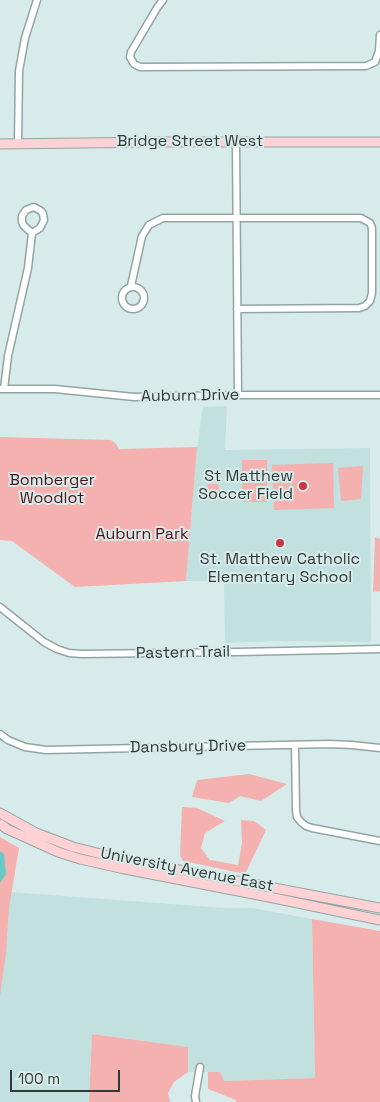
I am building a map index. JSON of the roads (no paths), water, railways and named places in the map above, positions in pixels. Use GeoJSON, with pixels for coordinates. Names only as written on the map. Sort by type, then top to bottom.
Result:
{"type":"FeatureCollection","features":[{"type":"Feature","properties":{"kind":"main road","name":"Bridge Street West"},"geometry":{"type":"LineString","coordinates":[[0,144],[380,142]]}},
{"type":"Feature","properties":{"kind":"main road","name":"University Avenue East"},"geometry":{"type":"LineString","coordinates":[[0,813],[36,833],[73,847],[120,858],[380,908]]}},
{"type":"Feature","properties":{"kind":"main road","name":"University Avenue East"},"geometry":{"type":"LineString","coordinates":[[0,824],[6,829],[58,852],[80,859],[380,920]]}},
{"type":"Feature","properties":{"kind":"street"},"geometry":{"type":"LineString","coordinates":[[18,144],[19,71],[25,38],[37,0]]}},
{"type":"Feature","properties":{"kind":"street"},"geometry":{"type":"LineString","coordinates":[[163,0],[131,52],[130,57],[134,64],[140,67],[366,66],[375,62],[379,51],[380,35]]}},
{"type":"Feature","properties":{"kind":"street"},"geometry":{"type":"LineString","coordinates":[[236,143],[238,395]]}},
{"type":"Feature","properties":{"kind":"street"},"geometry":{"type":"LineString","coordinates":[[131,286],[142,236],[149,225],[163,218],[361,218],[370,223],[372,228],[372,293],[370,301],[365,306],[359,308],[237,309]]}},
{"type":"Feature","properties":{"kind":"street"},"geometry":{"type":"LineString","coordinates":[[2,389],[28,268],[32,233]]}},
{"type":"Feature","properties":{"kind":"street","name":"Auburn Drive"},"geometry":{"type":"LineString","coordinates":[[2,389],[55,389],[134,398],[238,395],[380,395]]}},
{"type":"Feature","properties":{"kind":"street","name":"Pastern Trail"},"geometry":{"type":"LineString","coordinates":[[0,607],[44,642],[69,653],[237,652],[380,648]]}},
{"type":"Feature","properties":{"kind":"street","name":"Dansbury Drive"},"geometry":{"type":"LineString","coordinates":[[0,734],[8,740],[25,747],[46,750],[295,745],[352,745],[380,748]]}},
{"type":"Feature","properties":{"kind":"street"},"geometry":{"type":"LineString","coordinates":[[295,745],[296,810],[297,817],[301,822],[312,828],[380,841]]}},
{"type":"Feature","properties":{"kind":"street"},"geometry":{"type":"LineString","coordinates":[[243,891],[249,883]]}},
{"type":"Feature","properties":{"kind":"street"},"geometry":{"type":"LineString","coordinates":[[196,1102],[194,1096],[200,1068]]}},
{"type":"Feature","properties":{"kind":"water"},"geometry":{"type":"Polygon","coordinates":[[[0,851],[4,854],[6,874],[0,883],[0,851]]]}},
{"type":"Feature","properties":{"kind":"place","name":"St Matthew Soccer Field"},"geometry":{"type":"Point","coordinates":[303,486]}},
{"type":"Feature","properties":{"kind":"place","name":"St. Matthew Catholic Elementary School"},"geometry":{"type":"Point","coordinates":[280,543]}},
{"type":"Feature","properties":{"kind":"park label","name":"Bomberger Woodlot"},"geometry":{"type":"Point","coordinates":[52,490]}},
{"type":"Feature","properties":{"kind":"park label","name":"Auburn Park"},"geometry":{"type":"Point","coordinates":[142,535]}}]}
